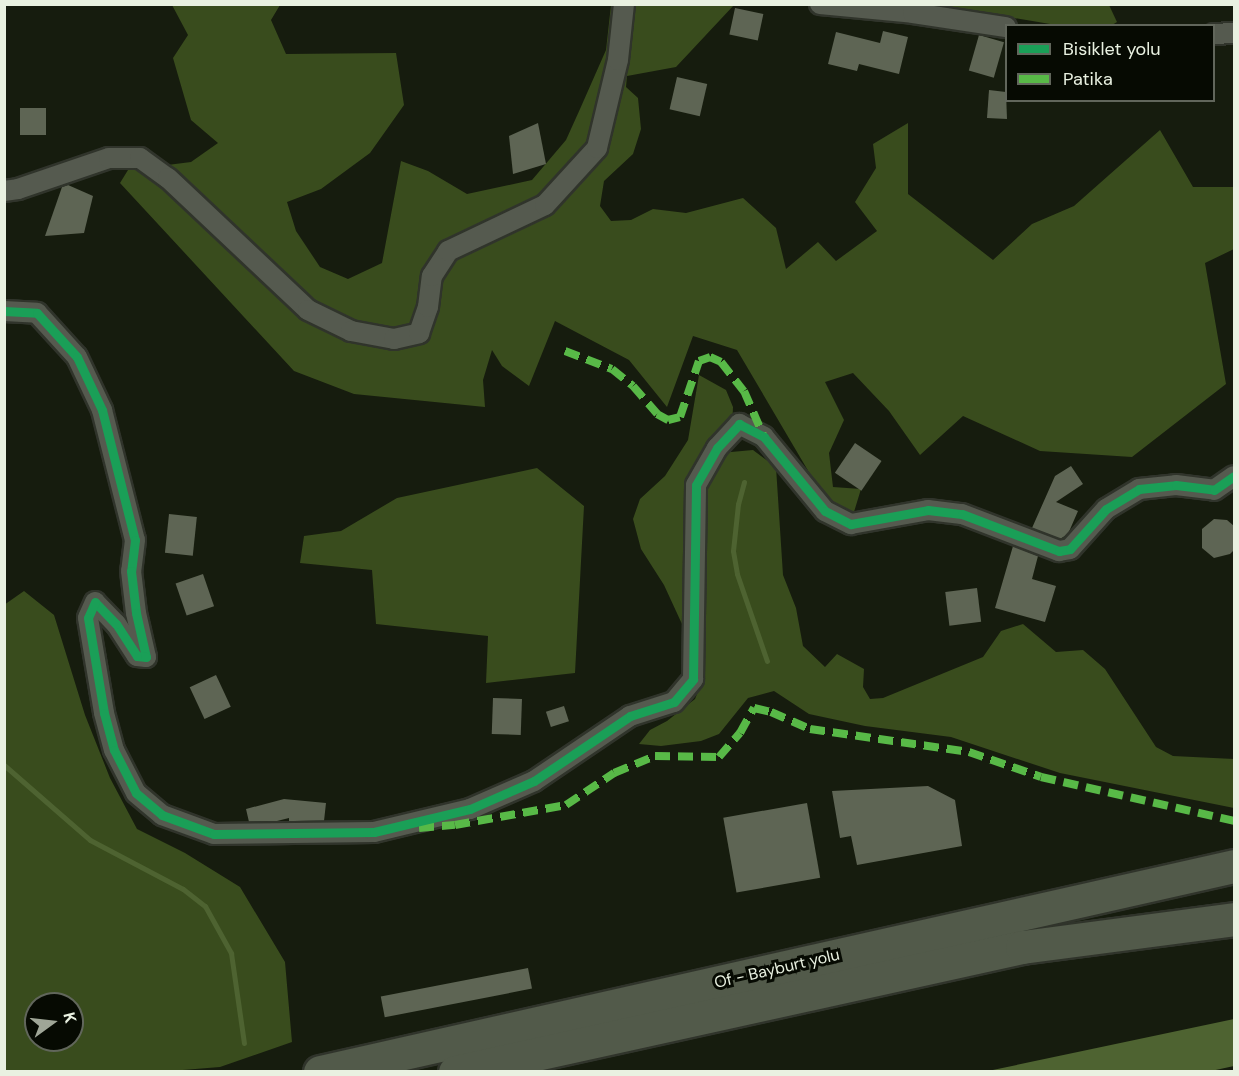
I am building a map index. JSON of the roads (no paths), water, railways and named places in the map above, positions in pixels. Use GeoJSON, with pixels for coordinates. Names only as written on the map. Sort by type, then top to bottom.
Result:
{"type":"FeatureCollection","features":[{"type":"Feature","properties":{"kind":"highway","name":"Of - Bayburt yolu"},"geometry":{"type":"LineString","coordinates":[[320,1071],[1234,866]]}},
{"type":"Feature","properties":{"kind":"highway","name":"Of - Bayburt yolu"},"geometry":{"type":"LineString","coordinates":[[455,1071],[1022,947],[1234,919]]}},
{"type":"Feature","properties":{"kind":"street"},"geometry":{"type":"LineString","coordinates":[[4,191],[18,189],[109,158],[140,158],[168,178],[308,310],[351,332],[394,339],[419,333],[428,307],[432,276],[448,251],[545,205],[597,148],[618,60],[624,4]]}},
{"type":"Feature","properties":{"kind":"street"},"geometry":{"type":"LineString","coordinates":[[820,4],[912,13],[1005,27]]}},
{"type":"Feature","properties":{"kind":"street"},"geometry":{"type":"LineString","coordinates":[[1215,34],[1234,33]]}},
{"type":"Feature","properties":{"kind":"street"},"geometry":{"type":"LineString","coordinates":[[4,311],[37,314],[77,357],[102,410],[135,540],[131,571],[136,613],[146,657],[137,656],[116,624],[95,603],[88,618],[104,713],[114,750],[136,794],[162,815],[214,834],[374,832],[470,809],[534,781],[630,716],[674,702],[693,679],[696,485],[717,448],[739,424],[764,437],[825,511],[851,524],[928,510],[962,514],[1059,551],[1070,549],[1106,510],[1139,489],[1176,485],[1214,490],[1234,476]]}},
{"type":"Feature","properties":{"kind":"waterway"},"geometry":{"type":"LineString","coordinates":[[744,482],[738,504],[733,551],[737,574],[767,661]]}},
{"type":"Feature","properties":{"kind":"waterway"},"geometry":{"type":"LineString","coordinates":[[4,765],[90,840],[183,889],[205,906],[231,953],[244,1043]]}}]}
